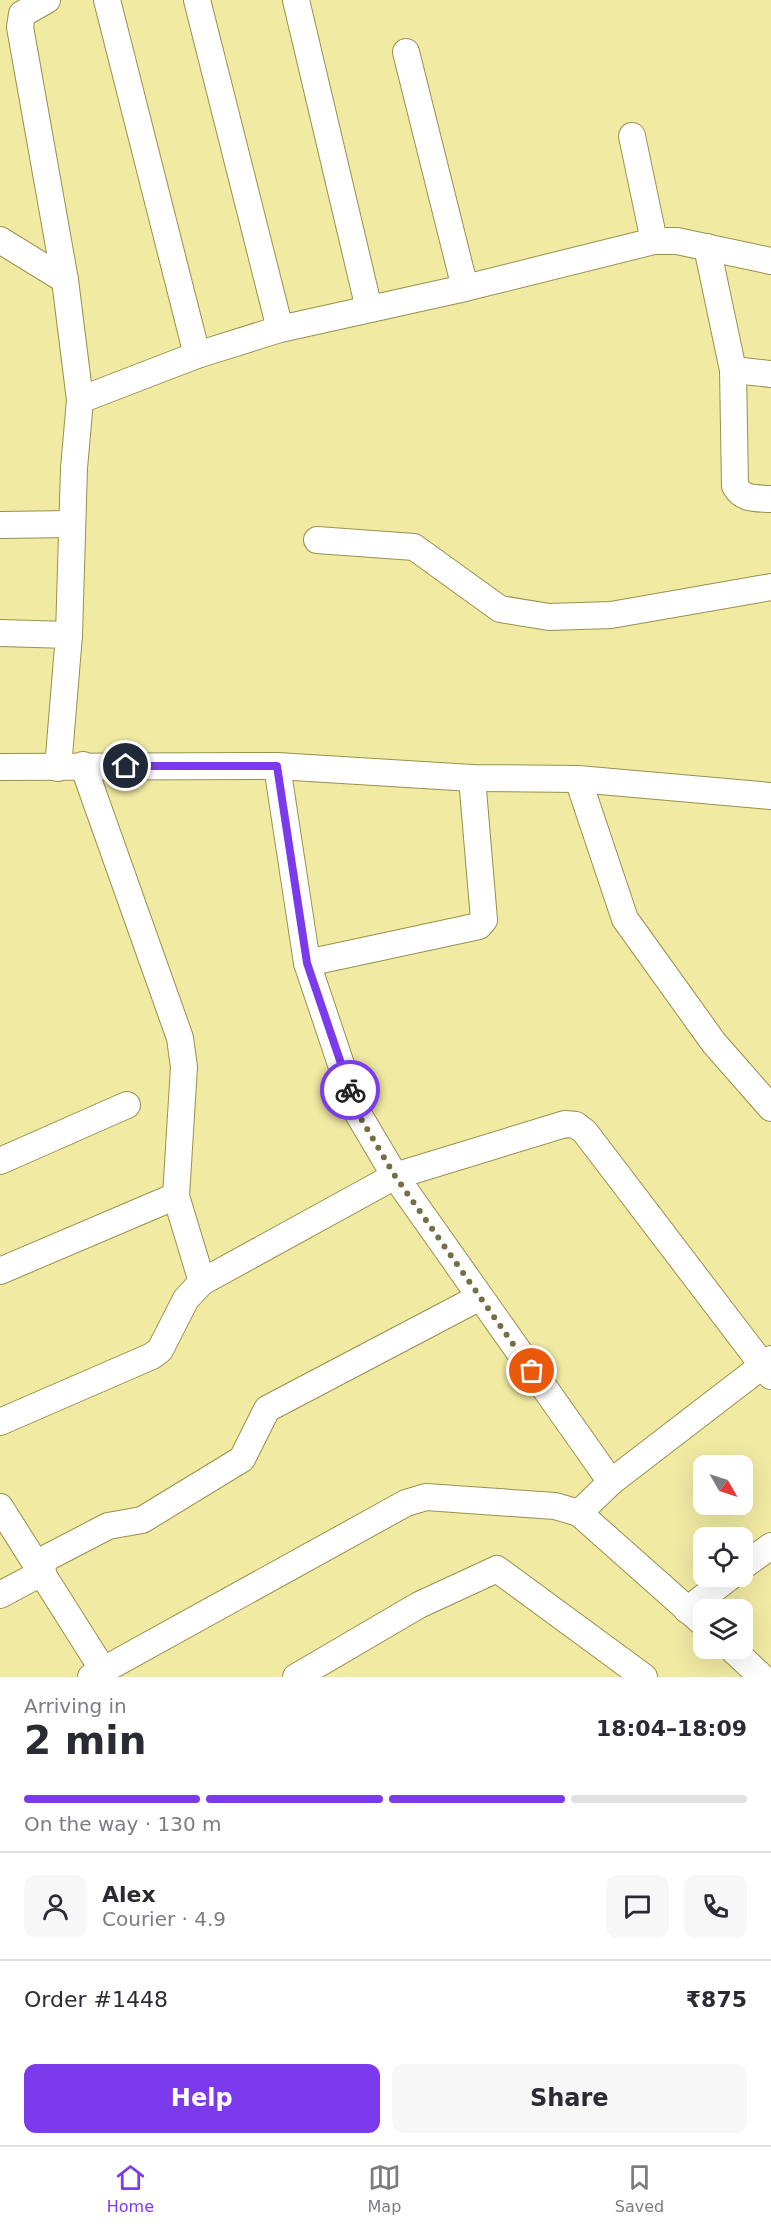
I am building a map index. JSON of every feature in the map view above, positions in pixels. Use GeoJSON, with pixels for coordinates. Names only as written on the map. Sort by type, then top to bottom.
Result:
{"type":"FeatureCollection","features":[{"type":"Feature","properties":{"kind":"street"},"geometry":{"type":"LineString","coordinates":[[47,0],[22,14],[20,27],[65,280],[80,400],[72,524],[69,635],[70,767],[182,1046],[184,1067],[176,1196],[202,1282]]}},
{"type":"Feature","properties":{"kind":"street"},"geometry":{"type":"LineString","coordinates":[[107,0],[197,355]]}},
{"type":"Feature","properties":{"kind":"street"},"geometry":{"type":"LineString","coordinates":[[197,0],[280,329]]}},
{"type":"Feature","properties":{"kind":"street"},"geometry":{"type":"LineString","coordinates":[[296,0],[369,309]]}},
{"type":"Feature","properties":{"kind":"street"},"geometry":{"type":"LineString","coordinates":[[406,52],[465,288]]}},
{"type":"Feature","properties":{"kind":"street"},"geometry":{"type":"LineString","coordinates":[[632,135],[654,241]]}},
{"type":"Feature","properties":{"kind":"street"},"geometry":{"type":"LineString","coordinates":[[0,240],[65,280]]}},
{"type":"Feature","properties":{"kind":"street"},"geometry":{"type":"LineString","coordinates":[[80,400],[197,355],[280,329],[465,288],[654,241],[677,241],[771,261]]}},
{"type":"Feature","properties":{"kind":"street"},"geometry":{"type":"LineString","coordinates":[[707,247],[732,370],[735,486],[740,494],[749,498],[771,499]]}},
{"type":"Feature","properties":{"kind":"street"},"geometry":{"type":"LineString","coordinates":[[732,370],[771,374]]}},
{"type":"Feature","properties":{"kind":"street"},"geometry":{"type":"LineString","coordinates":[[0,525],[72,524]]}},
{"type":"Feature","properties":{"kind":"street"},"geometry":{"type":"LineString","coordinates":[[317,540],[414,547],[500,609],[549,617],[611,615],[771,587]]}},
{"type":"Feature","properties":{"kind":"street"},"geometry":{"type":"LineString","coordinates":[[0,633],[69,635]]}},
{"type":"Feature","properties":{"kind":"street"},"geometry":{"type":"LineString","coordinates":[[277,766],[307,963],[357,1112],[395,1176],[610,1482]]}},
{"type":"Feature","properties":{"kind":"street"},"geometry":{"type":"LineString","coordinates":[[0,767],[277,766],[472,778],[578,779],[771,796]]}},
{"type":"Feature","properties":{"kind":"street"},"geometry":{"type":"LineString","coordinates":[[307,963],[479,926],[484,920],[472,778]]}},
{"type":"Feature","properties":{"kind":"street"},"geometry":{"type":"LineString","coordinates":[[578,779],[625,919],[714,1044],[771,1108]]}},
{"type":"Feature","properties":{"kind":"street"},"geometry":{"type":"LineString","coordinates":[[0,1161],[128,1105]]}},
{"type":"Feature","properties":{"kind":"street"},"geometry":{"type":"LineString","coordinates":[[0,1422],[152,1356],[166,1340],[186,1299],[202,1282],[395,1176],[565,1124],[576,1125],[592,1142],[768,1367],[610,1482],[579,1514]]}},
{"type":"Feature","properties":{"kind":"street"},"geometry":{"type":"LineString","coordinates":[[0,1271],[176,1196]]}},
{"type":"Feature","properties":{"kind":"street"},"geometry":{"type":"LineString","coordinates":[[0,1595],[40,1567],[108,1526],[142,1520],[242,1459],[267,1409],[480,1297]]}},
{"type":"Feature","properties":{"kind":"street"},"geometry":{"type":"LineString","coordinates":[[0,1507],[40,1567],[97,1673],[406,1503],[426,1497],[555,1506],[579,1514],[693,1615]]}},
{"type":"Feature","properties":{"kind":"street"},"geometry":{"type":"LineString","coordinates":[[753,1559],[771,1546]]}},
{"type":"Feature","properties":{"kind":"street"},"geometry":{"type":"LineString","coordinates":[[296,1677],[419,1605],[497,1569],[631,1672]]}},
{"type":"Feature","properties":{"kind":"street"},"geometry":{"type":"LineString","coordinates":[[711,1599],[721,1587]]}},
{"type":"Feature","properties":{"kind":"street"},"geometry":{"type":"LineString","coordinates":[[743,1659],[762,1677]]}},
{"type":"Feature","properties":{"kind":"way so far"},"geometry":{"type":"LineString","coordinates":[[350,1090],[357,1112],[395,1176],[532,1371]]}},
{"type":"Feature","properties":{"kind":"route"},"geometry":{"type":"LineString","coordinates":[[126,766],[277,766],[307,963],[350,1090]]}}]}
